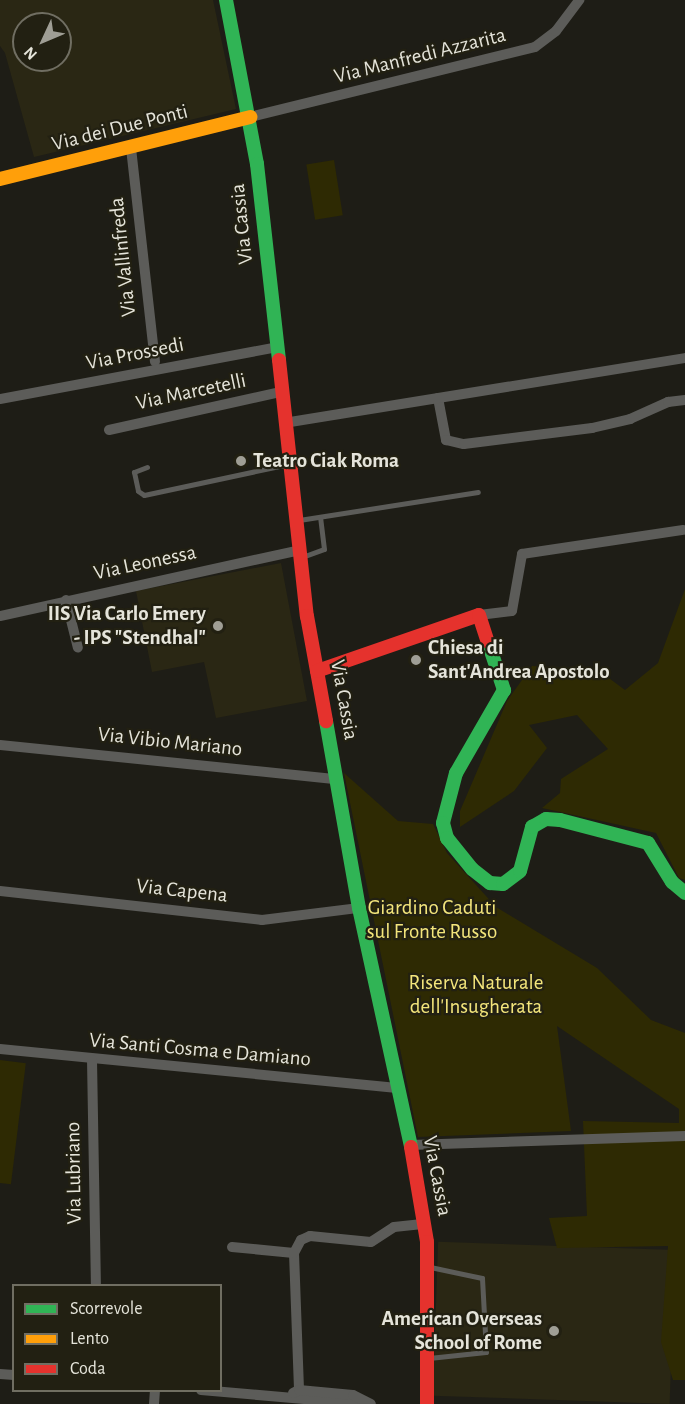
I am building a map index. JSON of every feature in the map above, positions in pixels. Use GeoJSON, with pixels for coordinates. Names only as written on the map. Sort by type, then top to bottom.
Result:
{"type":"FeatureCollection","features":[{"type":"Feature","properties":{"kind":"main road","name":"Via Cassia"},"geometry":{"type":"LineString","coordinates":[[226,0],[250,117],[299,553],[317,671],[359,908],[425,1224],[428,1404]]}},
{"type":"Feature","properties":{"kind":"main road","name":"Via dei Due Ponti"},"geometry":{"type":"LineString","coordinates":[[0,179],[250,117]]}},
{"type":"Feature","properties":{"kind":"main road"},"geometry":{"type":"LineString","coordinates":[[317,671],[479,615],[504,690],[470,744],[456,773],[443,823],[447,838],[472,869],[490,883],[503,884],[520,871],[532,828],[546,819],[560,820],[648,843],[672,882],[685,894]]}},
{"type":"Feature","properties":{"kind":"street","name":"Via Manfredi Azzarita"},"geometry":{"type":"LineString","coordinates":[[250,117],[535,48],[556,31],[579,0]]}},
{"type":"Feature","properties":{"kind":"street","name":"Via Vallinfreda"},"geometry":{"type":"LineString","coordinates":[[131,148],[155,362]]}},
{"type":"Feature","properties":{"kind":"street","name":"Via Prossedi"},"geometry":{"type":"LineString","coordinates":[[0,399],[277,347]]}},
{"type":"Feature","properties":{"kind":"street"},"geometry":{"type":"LineString","coordinates":[[284,423],[685,358]]}},
{"type":"Feature","properties":{"kind":"street","name":"Via Marcetelli"},"geometry":{"type":"LineString","coordinates":[[109,430],[281,392]]}},
{"type":"Feature","properties":{"kind":"street"},"geometry":{"type":"LineString","coordinates":[[438,398],[446,440],[464,444],[592,428],[630,419],[668,402],[685,400]]}},
{"type":"Feature","properties":{"kind":"street"},"geometry":{"type":"LineString","coordinates":[[479,615],[512,611],[522,554],[683,530]]}},
{"type":"Feature","properties":{"kind":"street","name":"Via Leonessa"},"geometry":{"type":"LineString","coordinates":[[0,616],[66,600],[299,553]]}},
{"type":"Feature","properties":{"kind":"street"},"geometry":{"type":"LineString","coordinates":[[66,600],[78,648]]}},
{"type":"Feature","properties":{"kind":"street","name":"Via Vibio Mariano"},"geometry":{"type":"LineString","coordinates":[[0,745],[336,778]]}},
{"type":"Feature","properties":{"kind":"street","name":"Via Capena"},"geometry":{"type":"LineString","coordinates":[[0,891],[262,920],[359,908]]}},
{"type":"Feature","properties":{"kind":"street","name":"Via Santi Cosma e Damiano"},"geometry":{"type":"LineString","coordinates":[[0,1049],[92,1060],[397,1088]]}},
{"type":"Feature","properties":{"kind":"street","name":"Via Lubriano"},"geometry":{"type":"LineString","coordinates":[[92,1060],[96,1284]]}},
{"type":"Feature","properties":{"kind":"street"},"geometry":{"type":"LineString","coordinates":[[410,1146],[685,1136]]}},
{"type":"Feature","properties":{"kind":"street"},"geometry":{"type":"LineString","coordinates":[[299,1390],[294,1252],[301,1240],[310,1236],[371,1242],[394,1227],[425,1224]]}},
{"type":"Feature","properties":{"kind":"street"},"geometry":{"type":"LineString","coordinates":[[232,1247],[294,1252]]}},
{"type":"Feature","properties":{"kind":"street"},"geometry":{"type":"LineString","coordinates":[[284,1398],[299,1390],[353,1395],[371,1404]]}},
{"type":"Feature","properties":{"kind":"street"},"geometry":{"type":"LineString","coordinates":[[222,1392],[361,1404]]}},
{"type":"Feature","properties":{"kind":"lane"},"geometry":{"type":"LineString","coordinates":[[147,467],[134,472],[138,491],[144,495],[290,464]]}},
{"type":"Feature","properties":{"kind":"lane"},"geometry":{"type":"LineString","coordinates":[[296,521],[478,492]]}},
{"type":"Feature","properties":{"kind":"lane"},"geometry":{"type":"LineString","coordinates":[[299,553],[324,549],[320,518]]}},
{"type":"Feature","properties":{"kind":"lane"},"geometry":{"type":"LineString","coordinates":[[427,1266],[482,1278],[486,1352],[427,1358]]}},
{"type":"Feature","properties":{"kind":"shaded area"},"geometry":{"type":"Polygon","coordinates":[[[0,0],[213,0],[236,109],[34,157],[5,53],[0,46],[0,0]]]}},
{"type":"Feature","properties":{"kind":"shaded area","name":"IIS Via Carlo Emery - IPS \"Stendhal\""},"geometry":{"type":"Polygon","coordinates":[[[281,563],[307,701],[216,718],[204,662],[152,672],[136,591],[281,563]]]}},
{"type":"Feature","properties":{"kind":"shaded area","name":"American Overseas School of Rome"},"geometry":{"type":"Polygon","coordinates":[[[438,1242],[675,1250],[670,1404],[433,1396],[438,1242]]]}},
{"type":"Feature","properties":{"kind":"green space"},"geometry":{"type":"Polygon","coordinates":[[[334,160],[343,215],[315,220],[306,164],[334,160]]]}},
{"type":"Feature","properties":{"kind":"green space"},"geometry":{"type":"Polygon","coordinates":[[[685,589],[685,880],[679,878],[656,833],[542,808],[560,793],[561,779],[608,749],[577,715],[529,725],[547,748],[514,791],[460,827],[460,811],[507,701],[532,666],[598,670],[625,690],[658,663],[685,589]]]}},
{"type":"Feature","properties":{"kind":"green space","name":"Riserva Naturale dell'Insugherata"},"geometry":{"type":"Polygon","coordinates":[[[344,773],[398,821],[433,824],[447,853],[496,907],[597,968],[651,1020],[685,1033],[685,1380],[673,1380],[661,1342],[668,1246],[557,1248],[549,1218],[587,1216],[583,1121],[679,1123],[679,1109],[557,1026],[571,1131],[418,1137],[344,773]]]}},
{"type":"Feature","properties":{"kind":"green space"},"geometry":{"type":"Polygon","coordinates":[[[0,1060],[26,1063],[11,1184],[0,1183],[0,1060]]]}},
{"type":"Feature","properties":{"kind":"traffic: fast"},"geometry":{"type":"LineString","coordinates":[[226,0],[257,164],[279,360]]}},
{"type":"Feature","properties":{"kind":"traffic: fast"},"geometry":{"type":"LineString","coordinates":[[488,642],[504,690],[456,773],[443,823],[447,838],[472,869],[490,883],[503,884],[520,871],[532,827],[546,819],[560,820],[648,843],[672,882],[685,893]]}},
{"type":"Feature","properties":{"kind":"traffic: fast"},"geometry":{"type":"LineString","coordinates":[[326,721],[359,908],[411,1147]]}},
{"type":"Feature","properties":{"kind":"traffic: slow"},"geometry":{"type":"LineString","coordinates":[[0,179],[250,117]]}},
{"type":"Feature","properties":{"kind":"traffic: jam"},"geometry":{"type":"LineString","coordinates":[[279,360],[307,616],[326,721]]}},
{"type":"Feature","properties":{"kind":"traffic: jam"},"geometry":{"type":"LineString","coordinates":[[317,671],[479,615],[488,642]]}},
{"type":"Feature","properties":{"kind":"traffic: jam"},"geometry":{"type":"LineString","coordinates":[[411,1147],[427,1242],[427,1404]]}},
{"type":"Feature","properties":{"kind":"place","name":"Teatro Ciak Roma"},"geometry":{"type":"Point","coordinates":[241,461]}},
{"type":"Feature","properties":{"kind":"place","name":"IIS Via Carlo Emery - IPS \"Stendhal\""},"geometry":{"type":"Point","coordinates":[218,626]}},
{"type":"Feature","properties":{"kind":"place","name":"Chiesa di Sant'Andrea Apostolo"},"geometry":{"type":"Point","coordinates":[416,660]}},
{"type":"Feature","properties":{"kind":"place","name":"American Overseas School of Rome"},"geometry":{"type":"Point","coordinates":[554,1331]}},
{"type":"Feature","properties":{"kind":"park label","name":"Giardino Caduti sul Fronte Russo"},"geometry":{"type":"Point","coordinates":[432,920]}}]}
